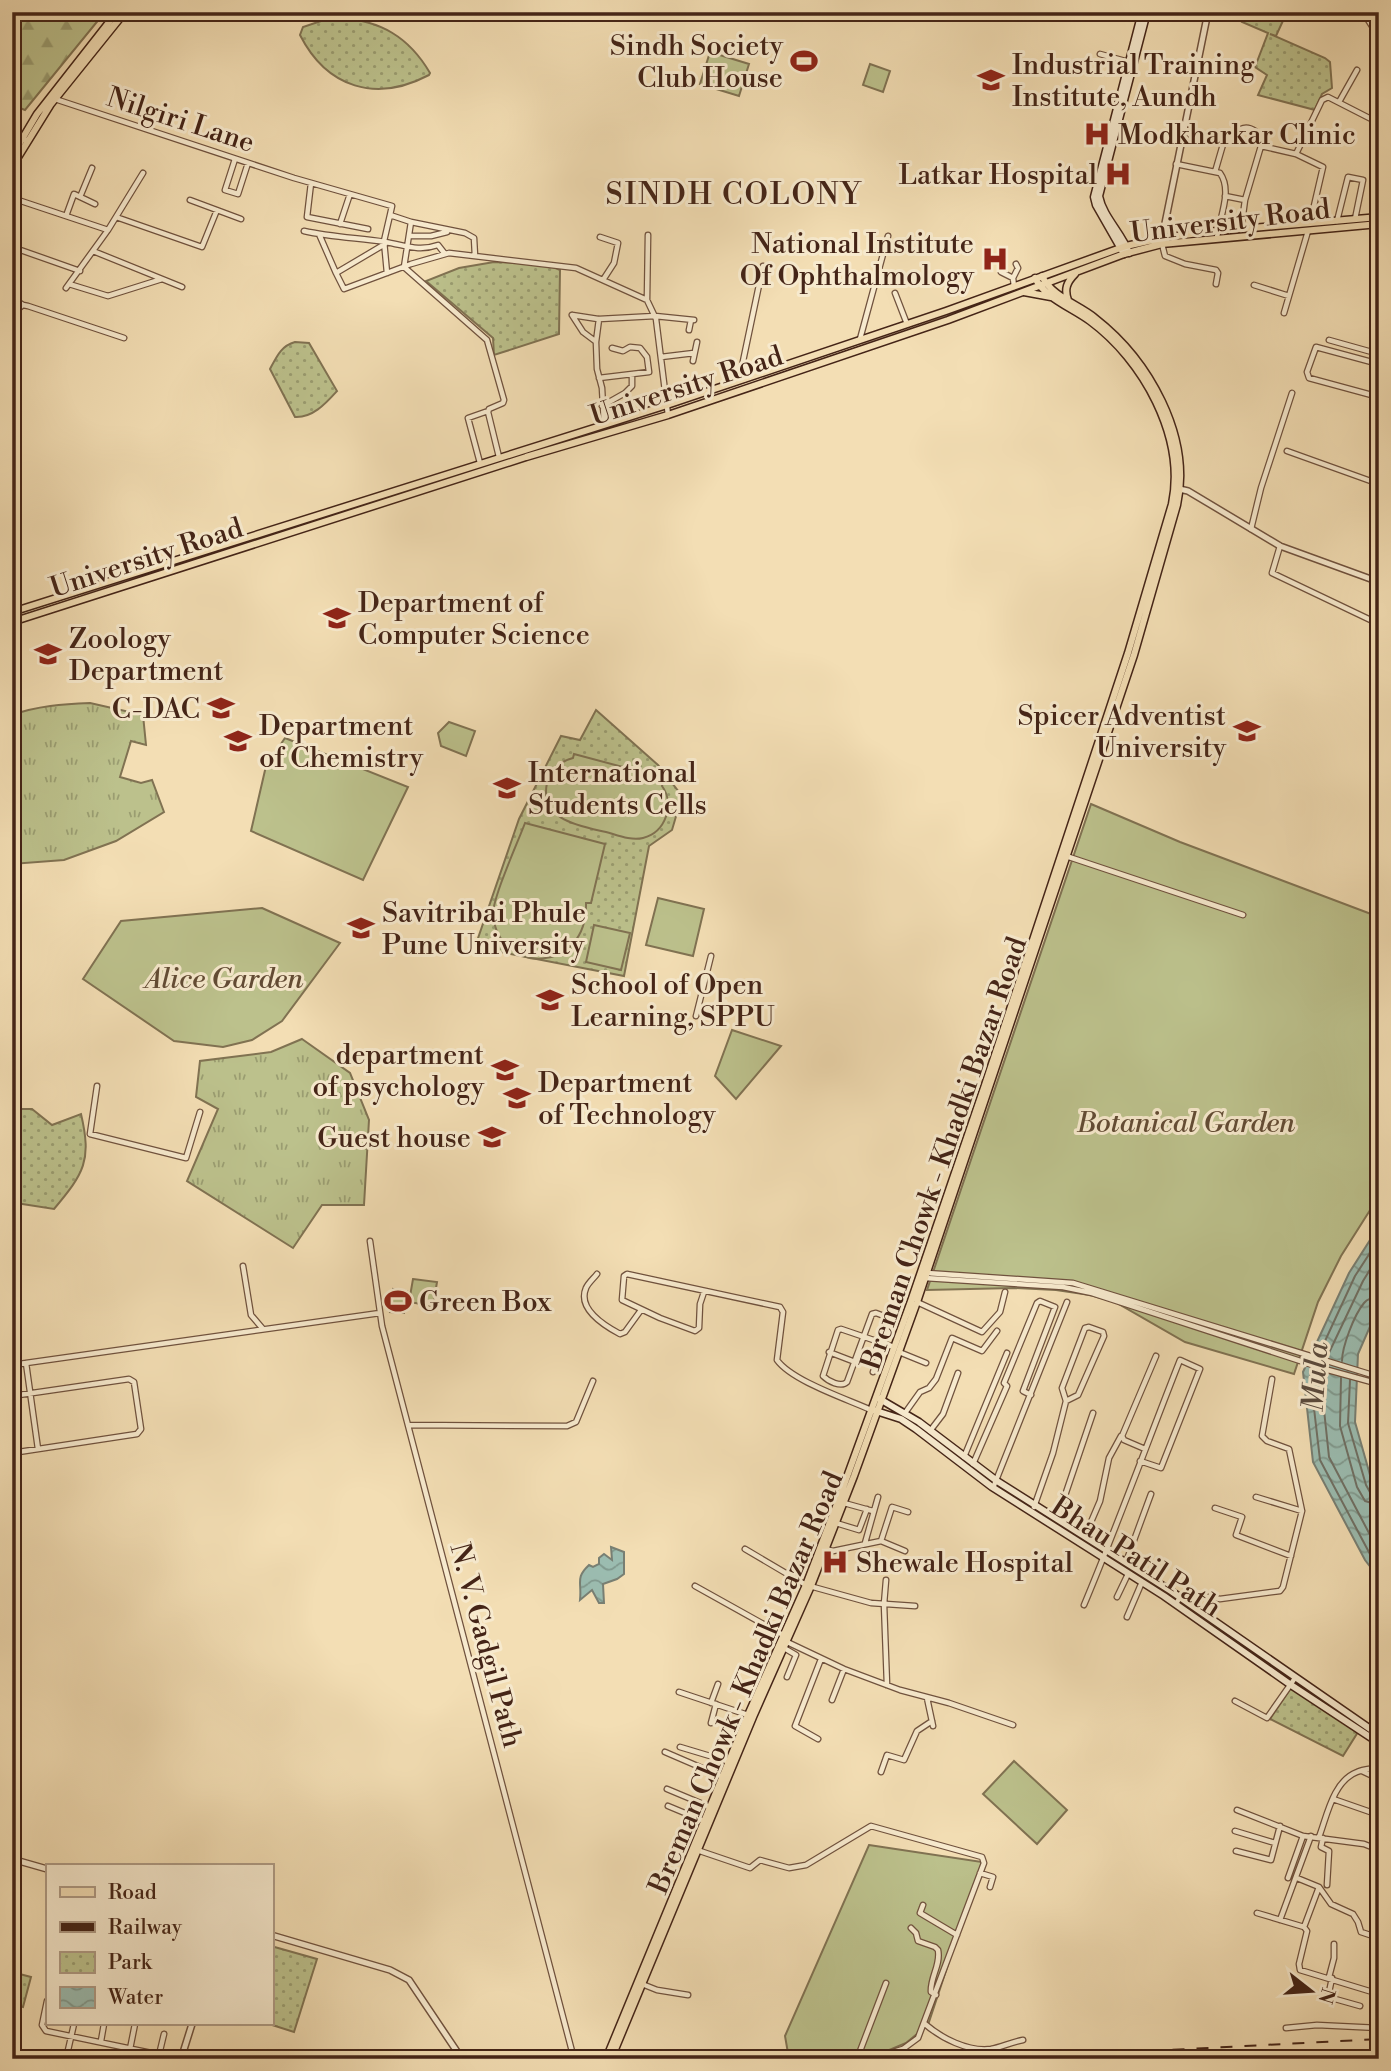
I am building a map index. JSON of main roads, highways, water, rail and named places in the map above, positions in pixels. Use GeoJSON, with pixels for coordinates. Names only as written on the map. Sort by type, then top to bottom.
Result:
{"type":"FeatureCollection","features":[{"type":"Feature","properties":{"kind":"main road"},"geometry":{"type":"LineString","coordinates":[[12,156],[37,114],[117,12]]}},
{"type":"Feature","properties":{"kind":"main road"},"geometry":{"type":"LineString","coordinates":[[12,167],[21,142],[125,12]]}},
{"type":"Feature","properties":{"kind":"main road"},"geometry":{"type":"LineString","coordinates":[[1125,250],[1096,205],[1094,197],[1129,62],[1145,12]]}},
{"type":"Feature","properties":{"kind":"main road"},"geometry":{"type":"LineString","coordinates":[[1125,250],[1100,204],[1099,190],[1145,12]]}},
{"type":"Feature","properties":{"kind":"main road","name":"University Road"},"geometry":{"type":"LineString","coordinates":[[1309,227],[1379,217]]}},
{"type":"Feature","properties":{"kind":"main road","name":"University Road"},"geometry":{"type":"LineString","coordinates":[[12,622],[526,457],[668,415],[1023,292],[1040,281],[1125,250],[1162,241],[1218,234],[1379,224]]}},
{"type":"Feature","properties":{"kind":"main road","name":"University Road"},"geometry":{"type":"LineString","coordinates":[[12,612],[667,405],[1014,287],[1079,270],[1125,250]]}},
{"type":"Feature","properties":{"kind":"main road"},"geometry":{"type":"LineString","coordinates":[[1068,300],[1065,292],[1067,284],[1079,270]]}},
{"type":"Feature","properties":{"kind":"main road","name":"Breman Chowk - Khadki Bazar Road"},"geometry":{"type":"LineString","coordinates":[[1040,281],[1053,298],[1089,320],[1108,336],[1160,401]]}},
{"type":"Feature","properties":{"kind":"main road","name":"Breman Chowk - Khadki Bazar Road"},"geometry":{"type":"LineString","coordinates":[[608,2059],[844,1503],[1138,642],[1178,489],[1175,460],[1160,401],[1144,370],[1122,342],[1092,316],[1040,281]]}},
{"type":"Feature","properties":{"kind":"main road"},"geometry":{"type":"LineString","coordinates":[[1023,292],[1053,298]]}},
{"type":"Feature","properties":{"kind":"main road","name":"Breman Chowk - Khadki Bazar Road"},"geometry":{"type":"LineString","coordinates":[[914,1302],[926,1275],[1128,653],[1178,489]]}},
{"type":"Feature","properties":{"kind":"main road","name":"Bhau Patil Path"},"geometry":{"type":"LineString","coordinates":[[878,1399],[905,1413],[995,1485],[1106,1554],[1126,1562],[1379,1743]]}},
{"type":"Feature","properties":{"kind":"main road","name":"Breman Chowk - Khadki Bazar Road"},"geometry":{"type":"LineString","coordinates":[[808,1586],[874,1411]]}},
{"type":"Feature","properties":{"kind":"main road","name":"Bhau Patil Path"},"geometry":{"type":"LineString","coordinates":[[874,1411],[901,1419],[928,1434]]}},
{"type":"Feature","properties":{"kind":"main road","name":"Bhau Patil Path"},"geometry":{"type":"LineString","coordinates":[[954,1454],[964,1457],[971,1467]]}},
{"type":"Feature","properties":{"kind":"main road","name":"Bhau Patil Path"},"geometry":{"type":"LineString","coordinates":[[1033,1509],[1058,1519],[1085,1536],[1128,1573],[1178,1601]]}},
{"type":"Feature","properties":{"kind":"main road","name":"Breman Chowk - Khadki Bazar Road"},"geometry":{"type":"LineString","coordinates":[[608,2059],[642,1984],[748,1715],[784,1641]]}},
{"type":"Feature","properties":{"kind":"main road","name":"Bhau Patil Path"},"geometry":{"type":"LineString","coordinates":[[1293,1682],[1379,1735]]}},
{"type":"Feature","properties":{"kind":"water","name":"Mula"},"geometry":{"type":"Polygon","coordinates":[[[1379,1226],[1379,1306],[1358,1354],[1355,1422],[1372,1482],[1379,1495],[1379,1578],[1365,1560],[1313,1462],[1303,1372],[1349,1273],[1379,1226]]]}},
{"type":"Feature","properties":{"kind":"water"},"geometry":{"type":"Polygon","coordinates":[[[611,1547],[624,1552],[624,1574],[603,1584],[604,1603],[599,1603],[592,1590],[580,1600],[582,1573],[589,1565],[593,1567],[599,1564],[599,1558],[604,1554],[612,1560],[611,1547]]]}},
{"type":"Feature","properties":{"kind":"railway"},"geometry":{"type":"LineString","coordinates":[[1077,2059],[1150,2051],[1379,2039]]}},
{"type":"Feature","properties":{"kind":"place","name":"Sindh Society Club House"},"geometry":{"type":"Point","coordinates":[804,61]}},
{"type":"Feature","properties":{"kind":"place","name":"Industrial Training Institute, Aundh"},"geometry":{"type":"Point","coordinates":[991,80]}},
{"type":"Feature","properties":{"kind":"place","name":"Modkharkar Clinic"},"geometry":{"type":"Point","coordinates":[1097,134]}},
{"type":"Feature","properties":{"kind":"place","name":"Latkar Hospital"},"geometry":{"type":"Point","coordinates":[1118,174]}},
{"type":"Feature","properties":{"kind":"place","name":"National Institute Of Ophthalmology"},"geometry":{"type":"Point","coordinates":[995,259]}},
{"type":"Feature","properties":{"kind":"place","name":"Department of Computer Science"},"geometry":{"type":"Point","coordinates":[337,618]}},
{"type":"Feature","properties":{"kind":"place","name":"Zoology Department"},"geometry":{"type":"Point","coordinates":[48,654]}},
{"type":"Feature","properties":{"kind":"place","name":"C-DAC"},"geometry":{"type":"Point","coordinates":[221,708]}},
{"type":"Feature","properties":{"kind":"place","name":"Spicer Adventist University"},"geometry":{"type":"Point","coordinates":[1247,731]}},
{"type":"Feature","properties":{"kind":"place","name":"Department of Chemistry"},"geometry":{"type":"Point","coordinates":[238,741]}},
{"type":"Feature","properties":{"kind":"place","name":"International Students Cells"},"geometry":{"type":"Point","coordinates":[507,788]}},
{"type":"Feature","properties":{"kind":"place","name":"Savitribai Phule Pune University"},"geometry":{"type":"Point","coordinates":[361,928]}},
{"type":"Feature","properties":{"kind":"place","name":"School of Open Learning, SPPU"},"geometry":{"type":"Point","coordinates":[550,1000]}},
{"type":"Feature","properties":{"kind":"place","name":"department of psychology"},"geometry":{"type":"Point","coordinates":[505,1070]}},
{"type":"Feature","properties":{"kind":"place","name":"Department of Technology"},"geometry":{"type":"Point","coordinates":[517,1098]}},
{"type":"Feature","properties":{"kind":"place","name":"Guest house"},"geometry":{"type":"Point","coordinates":[492,1137]}},
{"type":"Feature","properties":{"kind":"place","name":"Green Box"},"geometry":{"type":"Point","coordinates":[398,1301]}},
{"type":"Feature","properties":{"kind":"place","name":"Shewale Hospital"},"geometry":{"type":"Point","coordinates":[835,1562]}},
{"type":"Feature","properties":{"kind":"district","name":"SINDH COLONY"},"geometry":{"type":"Point","coordinates":[734,194]}},
{"type":"Feature","properties":{"kind":"park label","name":"Alice Garden"},"geometry":{"type":"Point","coordinates":[224,978]}},
{"type":"Feature","properties":{"kind":"park label","name":"Botanical Garden"},"geometry":{"type":"Point","coordinates":[1186,1122]}}]}
